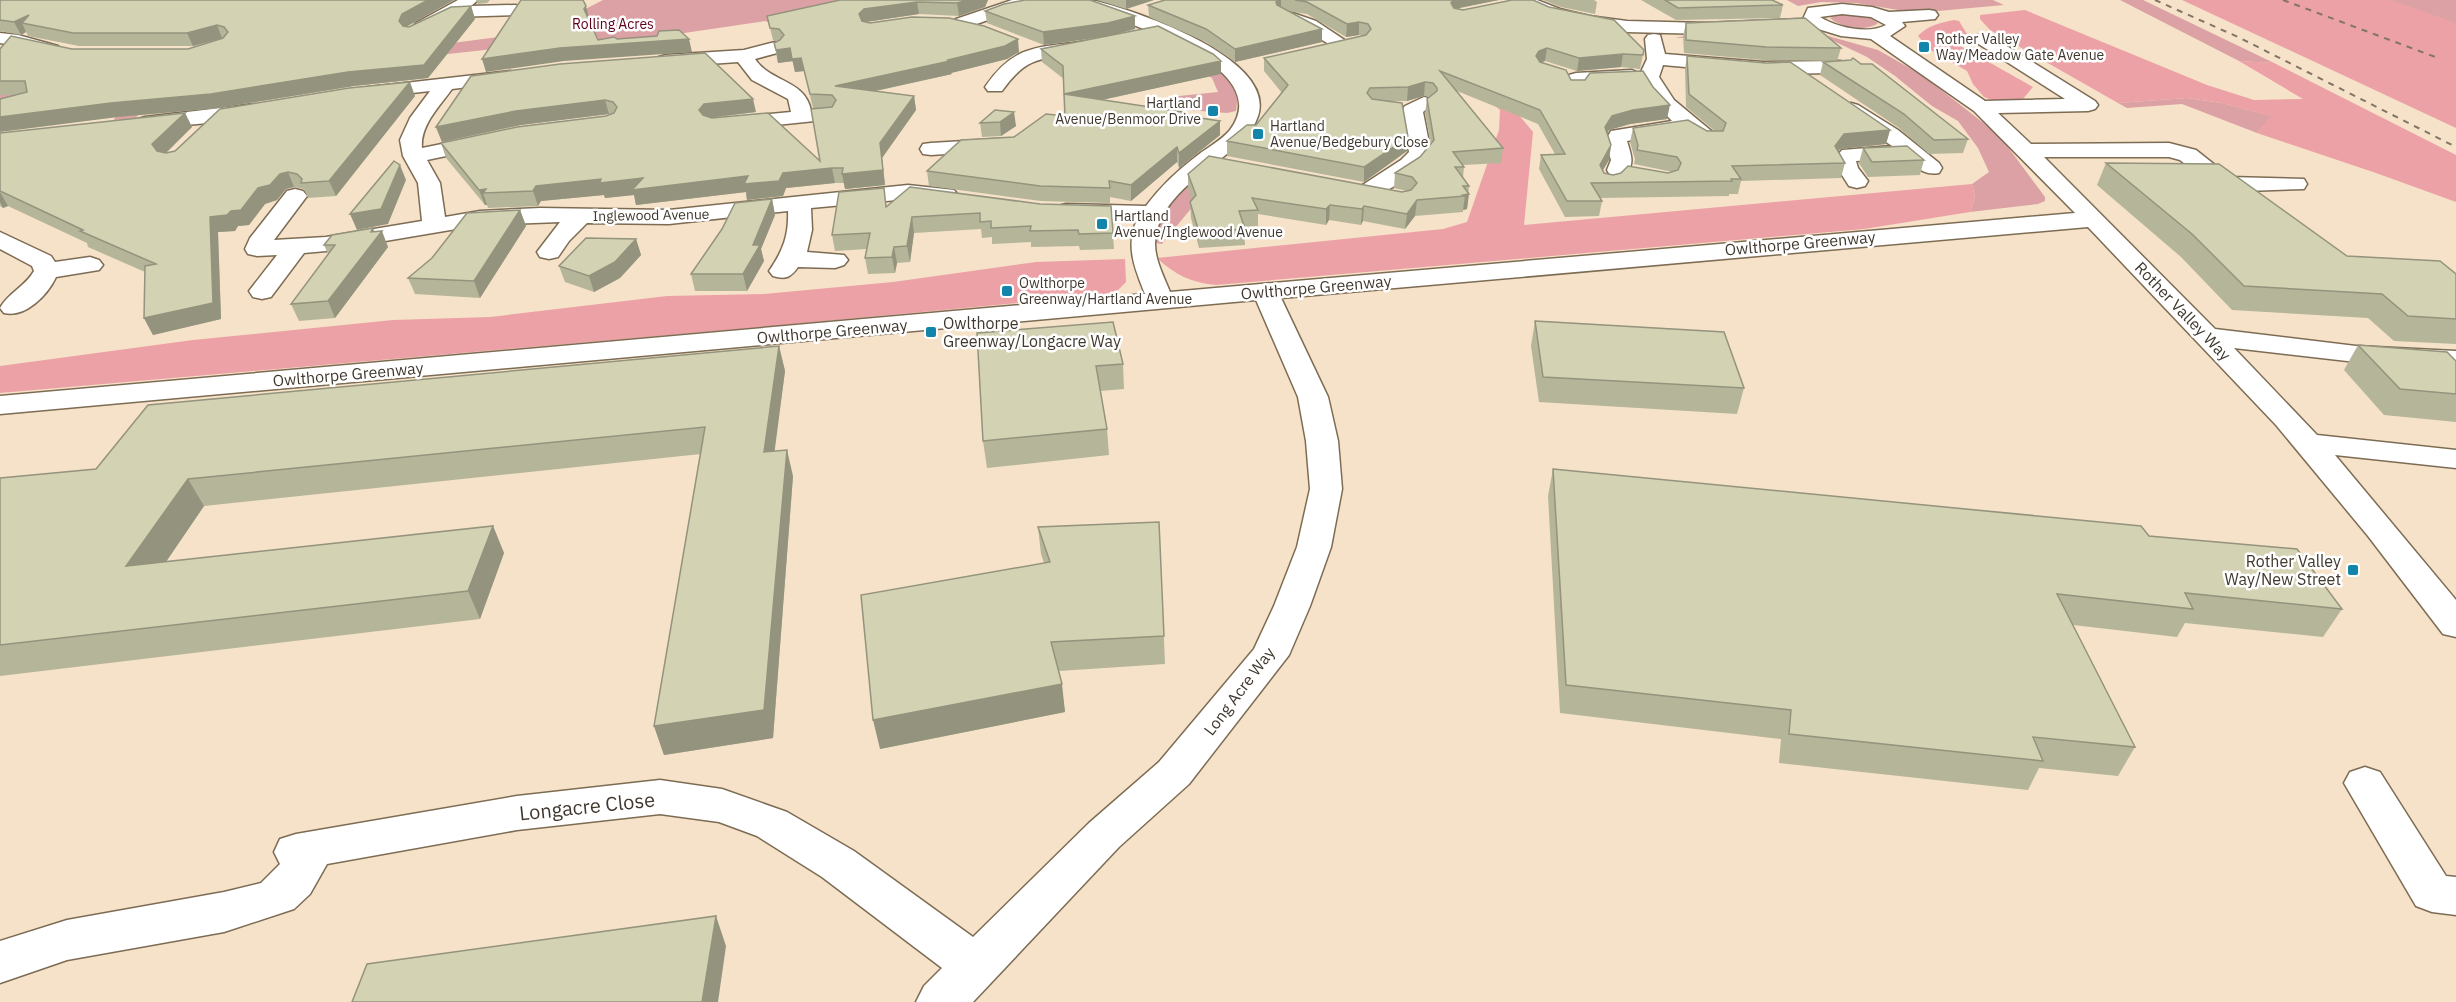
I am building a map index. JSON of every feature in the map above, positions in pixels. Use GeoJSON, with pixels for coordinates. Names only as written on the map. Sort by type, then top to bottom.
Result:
{"type":"FeatureCollection","features":[{"type":"Feature","properties":{"kind":"street"},"geometry":{"type":"LineString","coordinates":[[414,32],[470,0]]}},
{"type":"Feature","properties":{"kind":"street"},"geometry":{"type":"LineString","coordinates":[[962,23],[1028,0]]}},
{"type":"Feature","properties":{"kind":"street"},"geometry":{"type":"LineString","coordinates":[[1077,0],[1162,30],[1197,47],[1232,70],[1248,89],[1250,98],[1248,117],[1234,138],[1164,197],[1151,213],[1144,227],[1143,246],[1161,302]]}},
{"type":"Feature","properties":{"kind":"street"},"geometry":{"type":"LineString","coordinates":[[1518,2],[1566,15],[1653,28],[1729,28],[1816,23],[1842,31],[1881,26],[1929,15]]}},
{"type":"Feature","properties":{"kind":"street"},"geometry":{"type":"LineString","coordinates":[[1124,17],[1153,8]]}},
{"type":"Feature","properties":{"kind":"street"},"geometry":{"type":"LineString","coordinates":[[452,12],[515,10]]}},
{"type":"Feature","properties":{"kind":"street"},"geometry":{"type":"LineString","coordinates":[[1321,51],[1351,44],[1293,18],[1323,14]]}},
{"type":"Feature","properties":{"kind":"street"},"geometry":{"type":"LineString","coordinates":[[944,21],[993,31]]}},
{"type":"Feature","properties":{"kind":"street","name":"Rother Valley Way"},"geometry":{"type":"LineString","coordinates":[[1881,26],[1981,107],[2207,336],[2307,444],[2380,529],[2456,625]]}},
{"type":"Feature","properties":{"kind":"street"},"geometry":{"type":"LineString","coordinates":[[1653,28],[1653,68],[1658,93],[1690,125],[1710,139]]}},
{"type":"Feature","properties":{"kind":"street"},"geometry":{"type":"LineString","coordinates":[[1131,39],[1162,30]]}},
{"type":"Feature","properties":{"kind":"street"},"geometry":{"type":"LineString","coordinates":[[0,38],[18,40],[68,54]]}},
{"type":"Feature","properties":{"kind":"street"},"geometry":{"type":"LineString","coordinates":[[1981,107],[2088,105],[1983,39]]}},
{"type":"Feature","properties":{"kind":"street"},"geometry":{"type":"LineString","coordinates":[[1014,40],[1042,53]]}},
{"type":"Feature","properties":{"kind":"street"},"geometry":{"type":"LineString","coordinates":[[995,87],[1013,65],[1042,53],[1109,43]]}},
{"type":"Feature","properties":{"kind":"street"},"geometry":{"type":"LineString","coordinates":[[643,63],[744,56],[775,48]]}},
{"type":"Feature","properties":{"kind":"street"},"geometry":{"type":"LineString","coordinates":[[744,56],[762,78],[789,89],[798,96],[802,117]]}},
{"type":"Feature","properties":{"kind":"street"},"geometry":{"type":"LineString","coordinates":[[1232,70],[1254,66]]}},
{"type":"Feature","properties":{"kind":"street"},"geometry":{"type":"LineString","coordinates":[[1556,72],[1576,83],[1606,75],[1653,68],[1840,67]]}},
{"type":"Feature","properties":{"kind":"street"},"geometry":{"type":"LineString","coordinates":[[1792,68],[1881,128],[1931,168]]}},
{"type":"Feature","properties":{"kind":"street"},"geometry":{"type":"LineString","coordinates":[[344,95],[532,74]]}},
{"type":"Feature","properties":{"kind":"street"},"geometry":{"type":"LineString","coordinates":[[434,224],[431,192],[427,179],[414,156],[411,142],[417,127],[445,85]]}},
{"type":"Feature","properties":{"kind":"street"},"geometry":{"type":"LineString","coordinates":[[157,100],[131,124],[218,116],[276,106]]}},
{"type":"Feature","properties":{"kind":"street"},"geometry":{"type":"LineString","coordinates":[[1389,108],[1418,106],[1420,153],[1410,165],[1358,189],[1401,198]]}},
{"type":"Feature","properties":{"kind":"street"},"geometry":{"type":"LineString","coordinates":[[196,138],[218,116]]}},
{"type":"Feature","properties":{"kind":"street"},"geometry":{"type":"LineString","coordinates":[[715,124],[827,116]]}},
{"type":"Feature","properties":{"kind":"street"},"geometry":{"type":"LineString","coordinates":[[1594,135],[1619,136],[1631,132],[1690,125]]}},
{"type":"Feature","properties":{"kind":"street"},"geometry":{"type":"LineString","coordinates":[[414,156],[510,135]]}},
{"type":"Feature","properties":{"kind":"street"},"geometry":{"type":"LineString","coordinates":[[1619,136],[1616,141],[1622,160],[1614,175],[1642,174]]}},
{"type":"Feature","properties":{"kind":"street"},"geometry":{"type":"LineString","coordinates":[[908,192],[924,170],[924,145],[996,145],[1006,144],[1013,140]]}},
{"type":"Feature","properties":{"kind":"street"},"geometry":{"type":"LineString","coordinates":[[2026,151],[2169,150],[2188,155],[2254,206]]}},
{"type":"Feature","properties":{"kind":"street"},"geometry":{"type":"LineString","coordinates":[[1857,181],[1844,161],[1850,155],[1910,151]]}},
{"type":"Feature","properties":{"kind":"street"},"geometry":{"type":"LineString","coordinates":[[1206,161],[1238,167]]}},
{"type":"Feature","properties":{"kind":"street"},"geometry":{"type":"LineString","coordinates":[[2224,184],[2296,184]]}},
{"type":"Feature","properties":{"kind":"street","name":"Inglewood Avenue"},"geometry":{"type":"LineString","coordinates":[[295,196],[259,243],[257,249],[295,248],[434,224],[512,215],[669,217],[705,215],[799,202],[908,192],[969,199]]}},
{"type":"Feature","properties":{"kind":"street"},"geometry":{"type":"LineString","coordinates":[[799,202],[802,228],[787,265],[835,260]]}},
{"type":"Feature","properties":{"kind":"street"},"geometry":{"type":"LineString","coordinates":[[1041,210],[1151,213]]}},
{"type":"Feature","properties":{"kind":"street"},"geometry":{"type":"LineString","coordinates":[[549,252],[560,236],[580,216]]}},
{"type":"Feature","properties":{"kind":"street","name":"Owlthorpe Greenway"},"geometry":{"type":"LineString","coordinates":[[0,405],[2094,219]]}},
{"type":"Feature","properties":{"kind":"street"},"geometry":{"type":"LineString","coordinates":[[0,240],[42,261],[47,271]]}},
{"type":"Feature","properties":{"kind":"street"},"geometry":{"type":"LineString","coordinates":[[262,291],[295,248]]}},
{"type":"Feature","properties":{"kind":"street"},"geometry":{"type":"LineString","coordinates":[[47,271],[90,265]]}},
{"type":"Feature","properties":{"kind":"street"},"geometry":{"type":"LineString","coordinates":[[13,307],[40,284],[47,271]]}},
{"type":"Feature","properties":{"kind":"street","name":"Long Acre Way"},"geometry":{"type":"LineString","coordinates":[[941,1002],[1104,835],[1174,773],[1270,655],[1292,606],[1314,547],[1326,489],[1322,441],[1313,397],[1265,291]]}},
{"type":"Feature","properties":{"kind":"street"},"geometry":{"type":"LineString","coordinates":[[2207,336],[2356,354],[2456,360]]}},
{"type":"Feature","properties":{"kind":"street"},"geometry":{"type":"LineString","coordinates":[[2307,444],[2456,459]]}},
{"type":"Feature","properties":{"kind":"street"},"geometry":{"type":"LineString","coordinates":[[2365,783],[2432,893],[2456,896]]}},
{"type":"Feature","properties":{"kind":"street","name":"Longacre Close"},"geometry":{"type":"LineString","coordinates":[[0,962],[67,940],[224,912],[278,896],[294,881],[304,850],[517,813],[660,798],[722,806],[772,824],[838,864],[976,966]]}},
{"type":"Feature","properties":{"kind":"green space","name":"Rolling Acres"},"geometry":{"type":"Polygon","coordinates":[[[603,0],[886,0],[790,29],[765,21],[664,36],[637,46],[587,39],[402,59],[151,95],[136,118],[114,120],[121,99],[0,109],[0,94],[253,69],[514,35],[546,29],[603,0]]]}},
{"type":"Feature","properties":{"kind":"green space"},"geometry":{"type":"Polygon","coordinates":[[[1787,0],[1993,0],[2004,5],[1916,13],[1856,3],[1821,2],[1798,6],[1787,0]]]}},
{"type":"Feature","properties":{"kind":"green space"},"geometry":{"type":"Polygon","coordinates":[[[2120,0],[2143,0],[2274,63],[2239,61],[2120,0]]]}},
{"type":"Feature","properties":{"kind":"green space"},"geometry":{"type":"Polygon","coordinates":[[[2337,0],[2456,0],[2456,44],[2337,0]]]}},
{"type":"Feature","properties":{"kind":"green space"},"geometry":{"type":"Polygon","coordinates":[[[1840,13],[1868,16],[1878,23],[1873,26],[1854,28],[1830,18],[1840,13]]]}},
{"type":"Feature","properties":{"kind":"green space"},"geometry":{"type":"Polygon","coordinates":[[[1814,32],[1878,50],[1922,75],[1999,135],[2045,197],[2045,201],[2038,204],[1970,212],[1975,197],[1972,184],[1989,172],[1978,148],[1958,121],[1932,106],[1867,57],[1821,35],[1675,38],[1690,35],[1814,32]]]}},
{"type":"Feature","properties":{"kind":"green space"},"geometry":{"type":"Polygon","coordinates":[[[1160,38],[1231,78],[1238,94],[1236,111],[1227,113],[1161,108],[1169,97],[1218,92],[1212,78],[1169,52],[1160,38]]]}},
{"type":"Feature","properties":{"kind":"green space"},"geometry":{"type":"Polygon","coordinates":[[[2187,98],[2222,103],[2272,116],[2257,133],[2182,104],[2127,108],[2118,103],[2187,98]]]}},
{"type":"Feature","properties":{"kind":"green space"},"geometry":{"type":"Polygon","coordinates":[[[1221,172],[1162,244],[1156,243],[1155,235],[1161,216],[1175,198],[1198,180],[1221,172]]]}},
{"type":"Feature","properties":{"kind":"shaded area"},"geometry":{"type":"Polygon","coordinates":[[[2182,0],[2391,0],[2456,23],[2456,128],[2182,0]]]}},
{"type":"Feature","properties":{"kind":"shaded area"},"geometry":{"type":"Polygon","coordinates":[[[2025,10],[2207,85],[2254,100],[2303,99],[2239,61],[2274,63],[2456,155],[2456,202],[2257,133],[2271,116],[2222,103],[2187,98],[2118,103],[1990,30],[1980,19],[1980,15],[2025,10]]]}},
{"type":"Feature","properties":{"kind":"shaded area"},"geometry":{"type":"Polygon","coordinates":[[[1959,21],[1967,34],[1948,37],[1948,39],[2033,87],[2022,100],[1997,102],[1984,97],[1973,84],[1967,71],[1929,49],[1918,36],[1939,23],[1959,21]]]}},
{"type":"Feature","properties":{"kind":"shaded area"},"geometry":{"type":"Polygon","coordinates":[[[1426,45],[1491,81],[1533,132],[1524,225],[1972,184],[1975,197],[1970,212],[1864,229],[1216,285],[1184,277],[1157,258],[1443,229],[1467,222],[1499,130],[1500,110],[1426,45]]]}},
{"type":"Feature","properties":{"kind":"shaded area"},"geometry":{"type":"Polygon","coordinates":[[[1125,259],[1126,282],[1117,291],[1102,295],[0,393],[0,366],[193,340],[393,320],[490,317],[667,296],[764,294],[893,282],[1036,262],[1125,259]]]}},
{"type":"Feature","properties":{"kind":"building"},"geometry":{"type":"Polygon","coordinates":[[[0,0],[428,0],[402,14],[399,21],[403,26],[409,27],[451,7],[471,6],[424,65],[348,72],[211,94],[111,103],[0,117],[0,99],[27,92],[25,81],[0,81],[0,49],[11,36],[72,49],[188,49],[223,38],[228,32],[224,27],[217,25],[187,33],[73,33],[22,23],[29,15],[14,22],[0,20],[0,0]]]}},
{"type":"Feature","properties":{"kind":"building"},"geometry":{"type":"Polygon","coordinates":[[[521,0],[583,0],[586,6],[584,9],[598,40],[614,37],[617,39],[657,36],[659,31],[679,30],[689,39],[560,48],[482,59],[521,0]]]}},
{"type":"Feature","properties":{"kind":"building"},"geometry":{"type":"Polygon","coordinates":[[[840,0],[968,0],[957,3],[917,2],[864,9],[859,14],[862,21],[870,23],[912,17],[949,18],[984,26],[1018,39],[1005,46],[948,60],[950,61],[835,86],[914,96],[880,143],[883,170],[842,174],[843,168],[832,168],[783,173],[779,181],[744,184],[748,176],[632,190],[643,178],[600,183],[601,179],[536,186],[533,191],[483,193],[486,189],[479,190],[441,143],[517,127],[606,116],[614,113],[617,107],[613,102],[605,100],[516,111],[436,127],[471,76],[560,64],[705,53],[753,99],[704,104],[699,110],[703,115],[712,118],[768,113],[820,161],[811,109],[832,107],[836,100],[832,95],[810,94],[801,58],[792,59],[790,48],[776,50],[774,43],[784,35],[779,29],[770,28],[767,16],[840,0]]]}},
{"type":"Feature","properties":{"kind":"building"},"geometry":{"type":"Polygon","coordinates":[[[1025,0],[1090,0],[1135,16],[1108,23],[1043,32],[985,11],[1025,0]]]}},
{"type":"Feature","properties":{"kind":"building"},"geometry":{"type":"Polygon","coordinates":[[[1165,0],[1279,0],[1276,2],[1277,5],[1322,29],[1235,49],[1206,29],[1148,5],[1165,0]]]}},
{"type":"Feature","properties":{"kind":"building"},"geometry":{"type":"Polygon","coordinates":[[[1295,0],[1453,0],[1451,3],[1454,8],[1463,10],[1512,0],[1533,0],[1549,7],[1614,20],[1644,50],[1643,55],[1623,54],[1579,58],[1547,48],[1539,51],[1536,56],[1540,62],[1566,70],[1571,80],[1585,80],[1590,73],[1643,71],[1653,87],[1670,105],[1633,110],[1612,116],[1605,127],[1611,145],[1600,165],[1604,173],[1613,175],[1621,173],[1628,166],[1668,173],[1678,170],[1681,163],[1677,157],[1637,150],[1638,145],[1633,128],[1688,120],[1707,131],[1723,131],[1726,123],[1689,94],[1687,56],[1766,63],[1790,62],[1890,130],[1844,134],[1835,146],[1845,163],[1732,166],[1741,179],[1731,179],[1732,181],[1591,183],[1602,201],[1567,201],[1541,155],[1565,154],[1540,110],[1440,71],[1503,148],[1453,152],[1464,167],[1455,167],[1469,186],[1463,186],[1469,194],[1417,200],[1407,214],[1364,206],[1362,209],[1330,205],[1326,209],[1252,198],[1258,210],[1239,211],[1245,229],[1199,232],[1190,202],[1196,195],[1188,174],[1209,156],[1402,192],[1411,190],[1417,183],[1412,177],[1395,173],[1420,157],[1434,140],[1427,99],[1437,91],[1433,83],[1425,82],[1408,87],[1370,88],[1367,93],[1372,99],[1402,103],[1408,137],[1364,167],[1227,141],[1247,125],[1256,125],[1288,85],[1264,58],[1366,35],[1371,29],[1368,24],[1359,22],[1347,24],[1307,2],[1295,0]]]}},
{"type":"Feature","properties":{"kind":"building"},"geometry":{"type":"Polygon","coordinates":[[[1665,0],[1772,0],[1783,5],[1678,8],[1665,0]]]}},
{"type":"Feature","properties":{"kind":"building"},"geometry":{"type":"Polygon","coordinates":[[[1805,18],[1841,48],[1766,47],[1686,40],[1686,23],[1805,18]]]}},
{"type":"Feature","properties":{"kind":"building"},"geometry":{"type":"Polygon","coordinates":[[[1158,26],[1213,54],[1221,61],[1064,94],[1063,66],[1041,49],[1158,26]]]}},
{"type":"Feature","properties":{"kind":"building"},"geometry":{"type":"Polygon","coordinates":[[[1853,58],[1861,64],[1872,64],[1968,139],[1934,140],[1904,114],[1823,62],[1853,58]]]}},
{"type":"Feature","properties":{"kind":"building"},"geometry":{"type":"Polygon","coordinates":[[[410,82],[329,181],[301,183],[302,179],[297,174],[288,172],[280,174],[270,185],[258,188],[241,210],[210,217],[213,303],[144,318],[145,266],[156,264],[80,231],[83,230],[0,191],[0,133],[185,113],[152,144],[157,151],[166,153],[175,151],[220,109],[349,88],[410,82]]]}},
{"type":"Feature","properties":{"kind":"building"},"geometry":{"type":"Polygon","coordinates":[[[1064,94],[1183,112],[1180,115],[1220,121],[1179,153],[1177,147],[1131,185],[1109,181],[1110,188],[1040,186],[927,171],[961,140],[1014,137],[1046,114],[1065,116],[1064,94]]]}},
{"type":"Feature","properties":{"kind":"building"},"geometry":{"type":"Polygon","coordinates":[[[995,110],[1014,112],[1000,122],[980,123],[995,110]]]}},
{"type":"Feature","properties":{"kind":"building"},"geometry":{"type":"Polygon","coordinates":[[[1907,146],[1924,160],[1872,162],[1863,148],[1907,146]]]}},
{"type":"Feature","properties":{"kind":"building"},"geometry":{"type":"Polygon","coordinates":[[[394,161],[400,165],[381,209],[350,214],[394,161]]]}},
{"type":"Feature","properties":{"kind":"building"},"geometry":{"type":"Polygon","coordinates":[[[2106,163],[2219,164],[2347,256],[2440,261],[2456,274],[2456,319],[2408,316],[2382,294],[2244,286],[2192,234],[2106,163]]]}},
{"type":"Feature","properties":{"kind":"building"},"geometry":{"type":"Polygon","coordinates":[[[910,187],[1040,204],[1111,206],[1113,233],[1079,234],[1078,230],[1030,231],[1031,226],[991,228],[991,221],[980,222],[980,213],[912,217],[907,246],[894,247],[892,257],[865,258],[870,233],[832,235],[839,192],[884,188],[886,207],[910,187]]]}},
{"type":"Feature","properties":{"kind":"building"},"geometry":{"type":"Polygon","coordinates":[[[772,199],[753,245],[760,245],[743,274],[691,274],[722,229],[735,203],[772,199]]]}},
{"type":"Feature","properties":{"kind":"building"},"geometry":{"type":"Polygon","coordinates":[[[520,210],[474,281],[408,278],[432,258],[467,213],[520,210]]]}},
{"type":"Feature","properties":{"kind":"building"},"geometry":{"type":"Polygon","coordinates":[[[373,228],[371,232],[382,231],[328,301],[291,304],[335,245],[324,245],[332,235],[373,228]]]}},
{"type":"Feature","properties":{"kind":"building"},"geometry":{"type":"Polygon","coordinates":[[[586,238],[636,239],[615,262],[589,276],[559,266],[586,238]]]}},
{"type":"Feature","properties":{"kind":"building"},"geometry":{"type":"Polygon","coordinates":[[[1535,321],[1724,332],[1744,388],[1543,377],[1535,321]]]}},
{"type":"Feature","properties":{"kind":"building"},"geometry":{"type":"Polygon","coordinates":[[[1113,322],[1123,364],[1096,366],[1107,429],[983,441],[977,333],[1113,322]]]}},
{"type":"Feature","properties":{"kind":"building"},"geometry":{"type":"Polygon","coordinates":[[[2358,345],[2447,352],[2456,361],[2456,394],[2400,389],[2358,345]]]}},
{"type":"Feature","properties":{"kind":"building"},"geometry":{"type":"Polygon","coordinates":[[[779,346],[764,452],[787,450],[764,710],[654,726],[705,427],[188,479],[126,566],[493,526],[468,591],[0,645],[0,478],[96,469],[148,405],[779,346]]]}},
{"type":"Feature","properties":{"kind":"building"},"geometry":{"type":"Polygon","coordinates":[[[1553,469],[2141,526],[2149,536],[2297,549],[2342,609],[2185,593],[2193,609],[2057,594],[2135,747],[2033,737],[2043,761],[1789,734],[1791,710],[1566,685],[1553,469]]]}},
{"type":"Feature","properties":{"kind":"building"},"geometry":{"type":"Polygon","coordinates":[[[1159,522],[1164,636],[1051,642],[1062,684],[873,720],[861,595],[1050,562],[1038,527],[1159,522]]]}},
{"type":"Feature","properties":{"kind":"building"},"geometry":{"type":"Polygon","coordinates":[[[716,916],[702,1002],[352,1002],[367,964],[716,916]]]}},
{"type":"Feature","properties":{"kind":"railway"},"geometry":{"type":"LineString","coordinates":[[2155,0],[2238,37],[2456,147]]}},
{"type":"Feature","properties":{"kind":"railway"},"geometry":{"type":"LineString","coordinates":[[2283,0],[2438,58]]}},
{"type":"Feature","properties":{"kind":"place","name":"Rother Valley Way/Meadow Gate Avenue"},"geometry":{"type":"Point","coordinates":[1924,47]}},
{"type":"Feature","properties":{"kind":"place","name":"Hartland Avenue/Benmoor Drive"},"geometry":{"type":"Point","coordinates":[1213,111]}},
{"type":"Feature","properties":{"kind":"place","name":"Hartland Avenue/Bedgebury Close"},"geometry":{"type":"Point","coordinates":[1258,134]}},
{"type":"Feature","properties":{"kind":"place","name":"Hartland Avenue/Inglewood Avenue"},"geometry":{"type":"Point","coordinates":[1102,224]}},
{"type":"Feature","properties":{"kind":"place","name":"Owlthorpe Greenway/Hartland Avenue"},"geometry":{"type":"Point","coordinates":[1007,291]}},
{"type":"Feature","properties":{"kind":"place","name":"Owlthorpe Greenway/Longacre Way"},"geometry":{"type":"Point","coordinates":[931,332]}},
{"type":"Feature","properties":{"kind":"place","name":"Rother Valley Way/New Street"},"geometry":{"type":"Point","coordinates":[2353,570]}}]}
